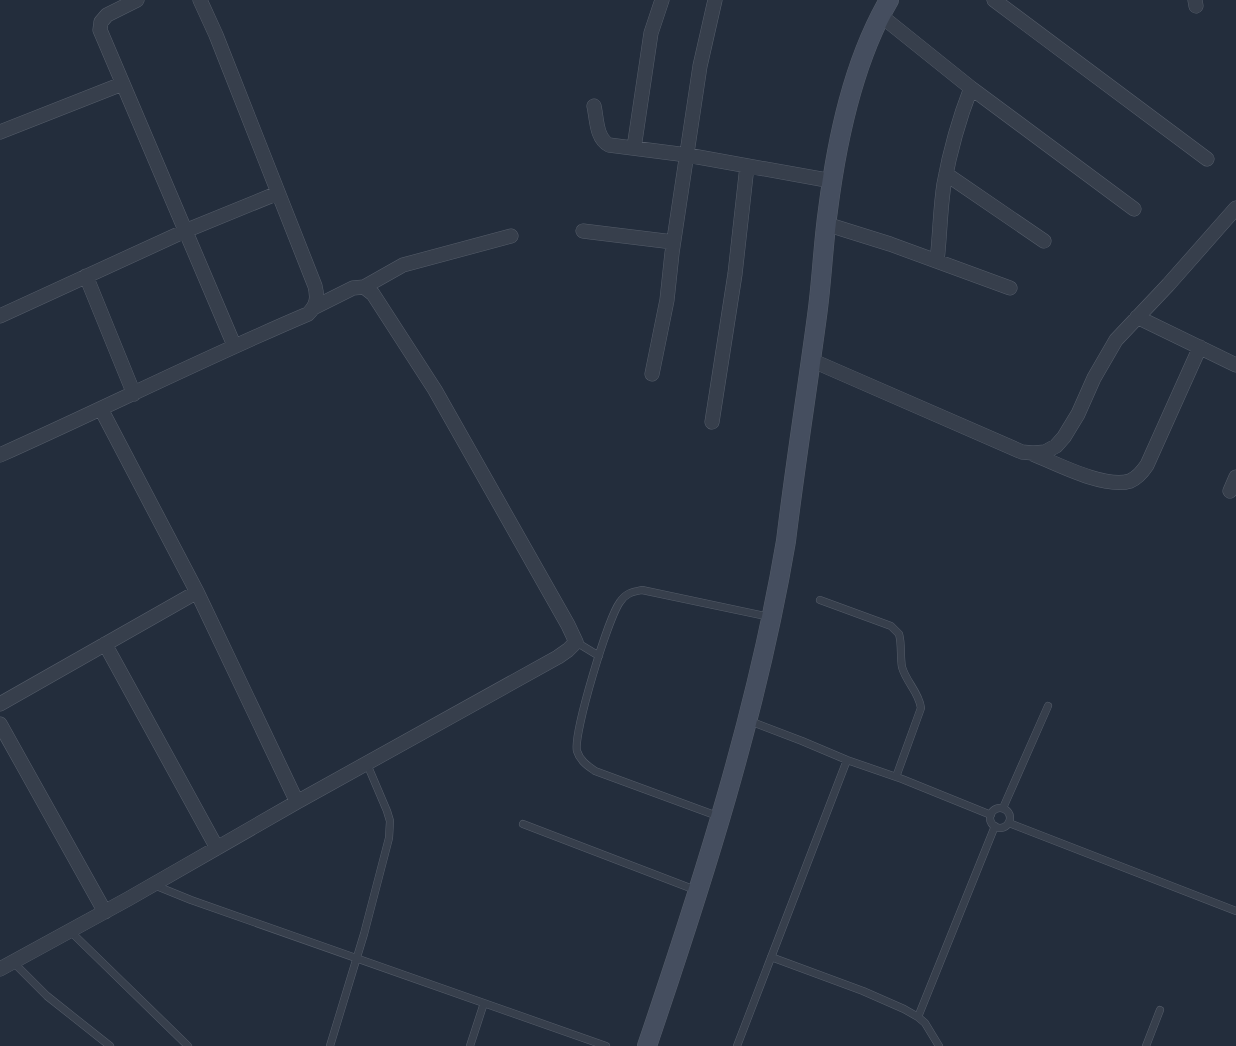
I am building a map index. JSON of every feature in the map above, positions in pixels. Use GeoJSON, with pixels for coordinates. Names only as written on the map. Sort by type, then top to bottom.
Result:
{"type":"FeatureCollection","features":[{"type":"Feature","properties":{"kind":"street"},"geometry":{"type":"LineString","coordinates":[[137,0],[106,15],[100,22],[100,30],[234,346]]}},
{"type":"Feature","properties":{"kind":"street"},"geometry":{"type":"LineString","coordinates":[[200,0],[216,35],[315,286],[318,296],[315,307]]}},
{"type":"Feature","properties":{"kind":"street"},"geometry":{"type":"LineString","coordinates":[[634,148],[650,40],[662,0]]}},
{"type":"Feature","properties":{"kind":"street"},"geometry":{"type":"LineString","coordinates":[[652,374],[668,300],[673,242],[700,66],[715,0]]}},
{"type":"Feature","properties":{"kind":"street"},"geometry":{"type":"LineString","coordinates":[[994,0],[1207,159]]}},
{"type":"Feature","properties":{"kind":"street"},"geometry":{"type":"LineString","coordinates":[[647,1046],[721,817],[747,720],[771,617],[786,541],[817,314],[826,224],[840,136],[861,60],[884,8],[971,88],[1134,210]]}},
{"type":"Feature","properties":{"kind":"street"},"geometry":{"type":"LineString","coordinates":[[0,132],[122,84]]}},
{"type":"Feature","properties":{"kind":"street"},"geometry":{"type":"LineString","coordinates":[[937,261],[946,174],[961,114],[971,88]]}},
{"type":"Feature","properties":{"kind":"street"},"geometry":{"type":"LineString","coordinates":[[594,106],[601,140],[609,145],[687,155],[832,181]]}},
{"type":"Feature","properties":{"kind":"street"},"geometry":{"type":"LineString","coordinates":[[712,422],[735,274],[747,166]]}},
{"type":"Feature","properties":{"kind":"street"},"geometry":{"type":"LineString","coordinates":[[946,174],[1044,241]]}},
{"type":"Feature","properties":{"kind":"street"},"geometry":{"type":"LineString","coordinates":[[0,316],[185,231],[278,193]]}},
{"type":"Feature","properties":{"kind":"street"},"geometry":{"type":"LineString","coordinates":[[1032,454],[1045,452],[1056,446],[1064,437],[1116,340],[1236,208]]}},
{"type":"Feature","properties":{"kind":"street"},"geometry":{"type":"LineString","coordinates":[[826,224],[890,244],[1010,288]]}},
{"type":"Feature","properties":{"kind":"street"},"geometry":{"type":"LineString","coordinates":[[583,231],[673,242]]}},
{"type":"Feature","properties":{"kind":"street"},"geometry":{"type":"LineString","coordinates":[[1,452],[101,409],[234,346],[308,314],[315,307],[353,288],[364,287],[403,265],[511,236]]}},
{"type":"Feature","properties":{"kind":"street"},"geometry":{"type":"LineString","coordinates":[[86,276],[134,394]]}},
{"type":"Feature","properties":{"kind":"street"},"geometry":{"type":"LineString","coordinates":[[0,969],[558,657],[576,642],[435,390],[373,294],[364,287]]}},
{"type":"Feature","properties":{"kind":"street"},"geometry":{"type":"LineString","coordinates":[[1137,317],[1236,365]]}},
{"type":"Feature","properties":{"kind":"street"},"geometry":{"type":"LineString","coordinates":[[811,360],[1022,452],[1032,454],[1099,480],[1116,482],[1131,480],[1141,473],[1147,465],[1200,347]]}},
{"type":"Feature","properties":{"kind":"street"},"geometry":{"type":"LineString","coordinates":[[101,409],[197,592],[297,802]]}},
{"type":"Feature","properties":{"kind":"street"},"geometry":{"type":"LineString","coordinates":[[1230,491],[1236,477]]}},
{"type":"Feature","properties":{"kind":"street"},"geometry":{"type":"LineString","coordinates":[[0,704],[197,592]]}},
{"type":"Feature","properties":{"kind":"street"},"geometry":{"type":"LineString","coordinates":[[105,644],[217,848]]}},
{"type":"Feature","properties":{"kind":"street"},"geometry":{"type":"LineString","coordinates":[[0,724],[105,912]]}},
{"type":"Feature","properties":{"kind":"lane"},"geometry":{"type":"LineString","coordinates":[[721,817],[595,771],[583,762],[578,752],[576,739],[592,679],[614,612],[620,601],[630,592],[642,590],[771,617]]}},
{"type":"Feature","properties":{"kind":"lane"},"geometry":{"type":"LineString","coordinates":[[820,600],[891,626],[899,634],[902,665],[908,681],[918,696],[921,708],[896,777]]}},
{"type":"Feature","properties":{"kind":"lane"},"geometry":{"type":"LineString","coordinates":[[576,642],[599,656]]}},
{"type":"Feature","properties":{"kind":"lane"},"geometry":{"type":"LineString","coordinates":[[1003,808],[1048,706]]}},
{"type":"Feature","properties":{"kind":"lane"},"geometry":{"type":"LineString","coordinates":[[747,720],[990,815]]}},
{"type":"Feature","properties":{"kind":"lane"},"geometry":{"type":"LineString","coordinates":[[737,1046],[847,760]]}},
{"type":"Feature","properties":{"kind":"lane"},"geometry":{"type":"LineString","coordinates":[[330,1046],[358,958],[389,838],[390,821],[387,810],[367,764]]}},
{"type":"Feature","properties":{"kind":"lane"},"geometry":{"type":"LineString","coordinates":[[1003,808],[1009,812],[1010,820],[1002,828],[992,823],[990,815],[995,809],[1003,808]]}},
{"type":"Feature","properties":{"kind":"lane"},"geometry":{"type":"LineString","coordinates":[[1009,823],[1236,910]]}},
{"type":"Feature","properties":{"kind":"lane"},"geometry":{"type":"LineString","coordinates":[[523,824],[698,891]]}},
{"type":"Feature","properties":{"kind":"lane"},"geometry":{"type":"LineString","coordinates":[[918,1017],[995,826]]}},
{"type":"Feature","properties":{"kind":"lane"},"geometry":{"type":"LineString","coordinates":[[153,885],[606,1046]]}},
{"type":"Feature","properties":{"kind":"lane"},"geometry":{"type":"LineString","coordinates":[[70,931],[188,1046]]}},
{"type":"Feature","properties":{"kind":"lane"},"geometry":{"type":"LineString","coordinates":[[771,957],[894,1003],[918,1017],[932,1033],[939,1046]]}},
{"type":"Feature","properties":{"kind":"lane"},"geometry":{"type":"LineString","coordinates":[[13,962],[48,996],[110,1046]]}},
{"type":"Feature","properties":{"kind":"lane"},"geometry":{"type":"LineString","coordinates":[[470,1046],[484,1003]]}},
{"type":"Feature","properties":{"kind":"lane"},"geometry":{"type":"LineString","coordinates":[[1146,1046],[1160,1010]]}}]}
